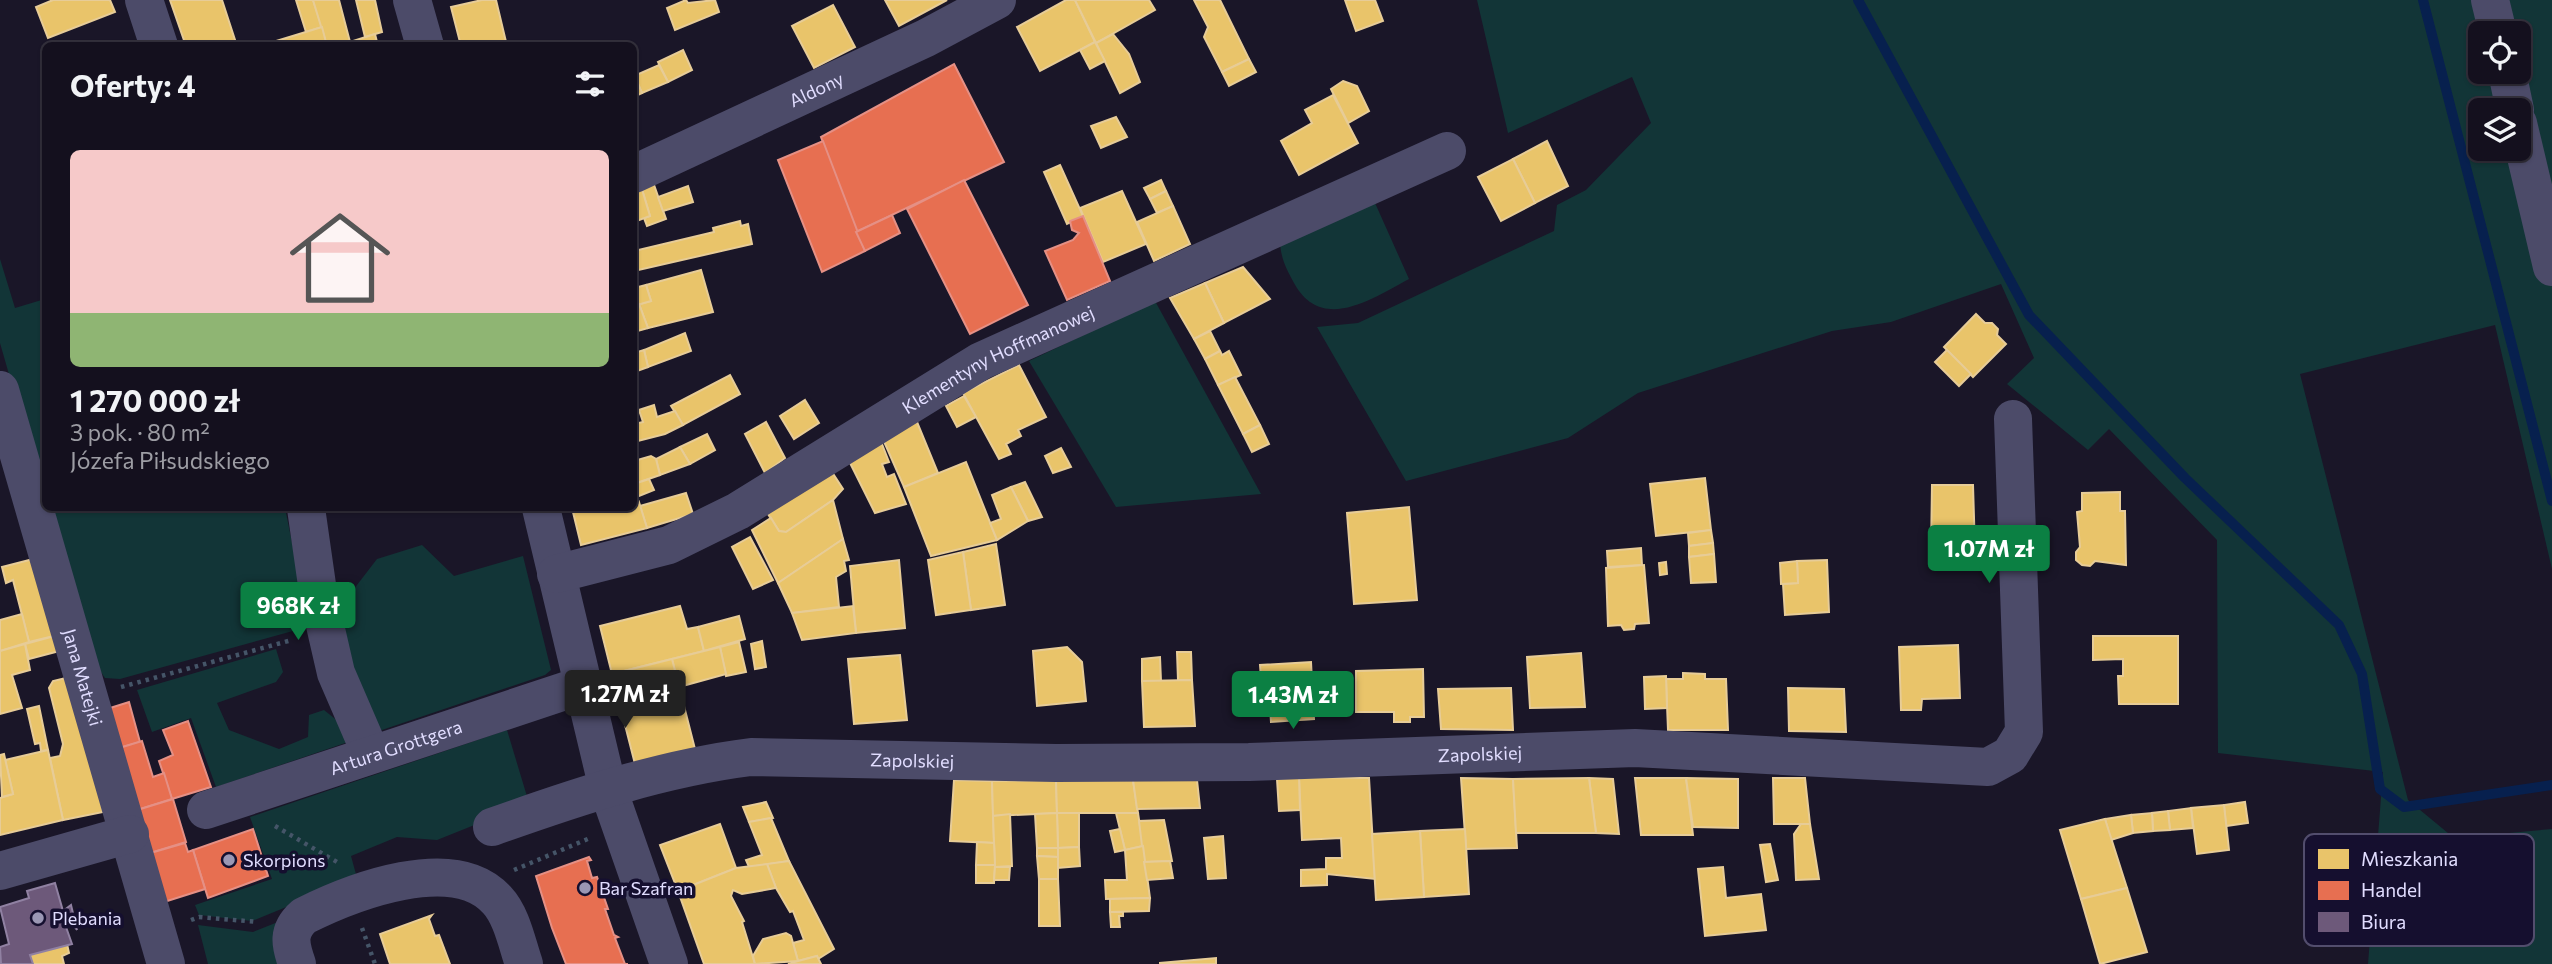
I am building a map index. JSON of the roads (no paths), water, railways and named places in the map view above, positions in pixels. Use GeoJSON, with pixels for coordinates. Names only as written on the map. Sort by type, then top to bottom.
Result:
{"type":"FeatureCollection","features":[{"type":"Feature","properties":{"kind":"street"},"geometry":{"type":"LineString","coordinates":[[144,0],[158,42]]}},
{"type":"Feature","properties":{"kind":"street"},"geometry":{"type":"LineString","coordinates":[[412,0],[424,42]]}},
{"type":"Feature","properties":{"kind":"street","name":"Aldony"},"geometry":{"type":"LineString","coordinates":[[637,173],[914,43],[998,0]]}},
{"type":"Feature","properties":{"kind":"street"},"geometry":{"type":"LineString","coordinates":[[2490,0],[2495,21]]}},
{"type":"Feature","properties":{"kind":"street","name":"Klementyny Hoffmanowej"},"geometry":{"type":"LineString","coordinates":[[556,574],[668,545],[738,511],[981,361],[1447,150]]}},
{"type":"Feature","properties":{"kind":"street"},"geometry":{"type":"LineString","coordinates":[[2527,161],[2552,267]]}},
{"type":"Feature","properties":{"kind":"street","name":"Jana Matejki"},"geometry":{"type":"LineString","coordinates":[[0,390],[166,964]]}},
{"type":"Feature","properties":{"kind":"street","name":"Zapolskiej"},"geometry":{"type":"LineString","coordinates":[[492,827],[608,789],[716,761],[751,757],[1056,763],[1235,762],[1635,748],[1988,767],[2010,755],[2024,732],[2013,419]]}},
{"type":"Feature","properties":{"kind":"street"},"geometry":{"type":"LineString","coordinates":[[306,511],[326,631],[336,673],[371,754]]}},
{"type":"Feature","properties":{"kind":"street"},"geometry":{"type":"LineString","coordinates":[[542,511],[608,789],[669,964]]}},
{"type":"Feature","properties":{"kind":"street","name":"Artura Grottgera"},"geometry":{"type":"LineString","coordinates":[[206,810],[583,685]]}},
{"type":"Feature","properties":{"kind":"street"},"geometry":{"type":"LineString","coordinates":[[0,871],[130,834]]}},
{"type":"Feature","properties":{"kind":"street"},"geometry":{"type":"LineString","coordinates":[[297,964],[291,934],[296,923],[304,916],[391,884],[433,876],[469,883],[496,898],[505,910],[524,964]]}},
{"type":"Feature","properties":{"kind":"waterway"},"geometry":{"type":"LineString","coordinates":[[1858,0],[2029,315],[2185,478],[2339,625],[2362,674],[2380,789],[2404,807],[2552,785]]}},
{"type":"Feature","properties":{"kind":"waterway"},"geometry":{"type":"LineString","coordinates":[[2423,0],[2552,501]]}},
{"type":"Feature","properties":{"kind":"place","name":"Skorpions"},"geometry":{"type":"Point","coordinates":[229,860]}},
{"type":"Feature","properties":{"kind":"place","name":"Bar Szafran"},"geometry":{"type":"Point","coordinates":[585,888]}},
{"type":"Feature","properties":{"kind":"place","name":"Plebania"},"geometry":{"type":"Point","coordinates":[38,918]}}]}
